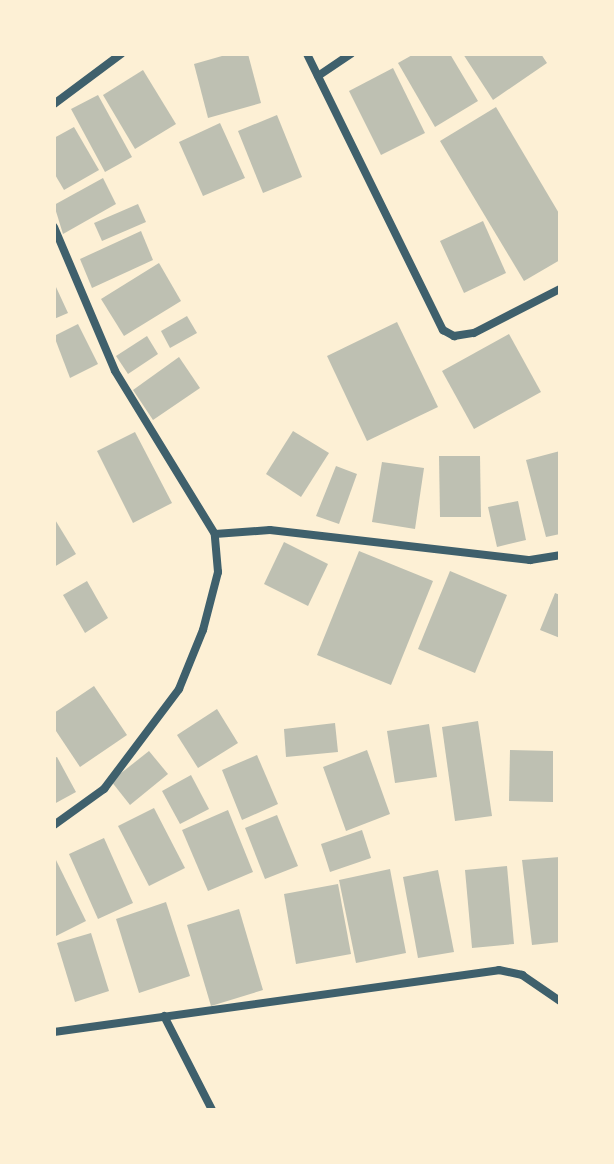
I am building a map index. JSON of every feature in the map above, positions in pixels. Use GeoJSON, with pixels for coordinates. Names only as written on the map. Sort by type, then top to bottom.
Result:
{"type":"FeatureCollection","features":[{"type":"Feature","properties":{"kind":"street"},"geometry":{"type":"LineString","coordinates":[[54,104],[121,54]]}},
{"type":"Feature","properties":{"kind":"street"},"geometry":{"type":"LineString","coordinates":[[307,54],[443,330],[454,336],[474,333],[560,289]]}},
{"type":"Feature","properties":{"kind":"street"},"geometry":{"type":"LineString","coordinates":[[318,76],[351,54]]}},
{"type":"Feature","properties":{"kind":"street"},"geometry":{"type":"LineString","coordinates":[[54,227],[115,371],[215,534],[218,572],[203,630],[179,689],[133,755],[104,789],[54,825]]}},
{"type":"Feature","properties":{"kind":"street"},"geometry":{"type":"LineString","coordinates":[[215,534],[270,530],[530,560],[560,555]]}},
{"type":"Feature","properties":{"kind":"street"},"geometry":{"type":"LineString","coordinates":[[54,1032],[499,970],[522,975],[560,1001]]}},
{"type":"Feature","properties":{"kind":"street"},"geometry":{"type":"LineString","coordinates":[[164,1016],[212,1110]]}},
{"type":"Feature","properties":{"kind":"building"},"geometry":{"type":"Polygon","coordinates":[[[229,54],[248,54],[261,103],[208,118],[194,64],[229,54]]]}},
{"type":"Feature","properties":{"kind":"building"},"geometry":{"type":"Polygon","coordinates":[[[414,54],[450,54],[478,101],[435,127],[398,63],[414,54]]]}},
{"type":"Feature","properties":{"kind":"building"},"geometry":{"type":"Polygon","coordinates":[[[463,54],[541,54],[547,63],[493,100],[463,54]]]}},
{"type":"Feature","properties":{"kind":"building"},"geometry":{"type":"Polygon","coordinates":[[[393,68],[425,133],[381,155],[349,91],[393,68]]]}},
{"type":"Feature","properties":{"kind":"building"},"geometry":{"type":"Polygon","coordinates":[[[143,70],[176,124],[135,149],[103,95],[143,70]]]}},
{"type":"Feature","properties":{"kind":"building"},"geometry":{"type":"Polygon","coordinates":[[[98,95],[132,157],[105,172],[71,109],[98,95]]]}},
{"type":"Feature","properties":{"kind":"building"},"geometry":{"type":"Polygon","coordinates":[[[496,107],[560,215],[560,260],[524,281],[440,141],[496,107]]]}},
{"type":"Feature","properties":{"kind":"building"},"geometry":{"type":"Polygon","coordinates":[[[277,115],[302,177],[263,193],[238,131],[277,115]]]}},
{"type":"Feature","properties":{"kind":"building"},"geometry":{"type":"Polygon","coordinates":[[[220,123],[245,178],[203,196],[179,142],[220,123]]]}},
{"type":"Feature","properties":{"kind":"building"},"geometry":{"type":"Polygon","coordinates":[[[74,127],[99,170],[64,190],[54,173],[54,138],[74,127]]]}},
{"type":"Feature","properties":{"kind":"building"},"geometry":{"type":"Polygon","coordinates":[[[103,178],[116,204],[63,234],[54,205],[103,178]]]}},
{"type":"Feature","properties":{"kind":"building"},"geometry":{"type":"Polygon","coordinates":[[[138,204],[146,222],[102,241],[94,223],[138,204]]]}},
{"type":"Feature","properties":{"kind":"building"},"geometry":{"type":"Polygon","coordinates":[[[483,221],[506,273],[464,293],[440,241],[483,221]]]}},
{"type":"Feature","properties":{"kind":"building"},"geometry":{"type":"Polygon","coordinates":[[[141,231],[153,260],[92,288],[80,259],[141,231]]]}},
{"type":"Feature","properties":{"kind":"building"},"geometry":{"type":"Polygon","coordinates":[[[159,263],[181,301],[124,336],[101,299],[159,263]]]}},
{"type":"Feature","properties":{"kind":"building"},"geometry":{"type":"Polygon","coordinates":[[[54,288],[68,313],[54,319],[54,288]]]}},
{"type":"Feature","properties":{"kind":"building"},"geometry":{"type":"Polygon","coordinates":[[[187,316],[197,333],[170,348],[161,331],[187,316]]]}},
{"type":"Feature","properties":{"kind":"building"},"geometry":{"type":"Polygon","coordinates":[[[397,322],[438,407],[367,441],[327,356],[397,322]]]}},
{"type":"Feature","properties":{"kind":"building"},"geometry":{"type":"Polygon","coordinates":[[[78,324],[98,364],[70,378],[54,336],[78,324]]]}},
{"type":"Feature","properties":{"kind":"building"},"geometry":{"type":"Polygon","coordinates":[[[509,334],[541,392],[474,429],[442,371],[509,334]]]}},
{"type":"Feature","properties":{"kind":"building"},"geometry":{"type":"Polygon","coordinates":[[[147,336],[158,354],[128,374],[116,356],[147,336]]]}},
{"type":"Feature","properties":{"kind":"building"},"geometry":{"type":"Polygon","coordinates":[[[179,357],[200,388],[153,420],[133,390],[179,357]]]}},
{"type":"Feature","properties":{"kind":"building"},"geometry":{"type":"Polygon","coordinates":[[[293,431],[329,453],[301,497],[266,474],[293,431]]]}},
{"type":"Feature","properties":{"kind":"building"},"geometry":{"type":"Polygon","coordinates":[[[135,432],[172,503],[133,523],[97,451],[135,432]]]}},
{"type":"Feature","properties":{"kind":"building"},"geometry":{"type":"Polygon","coordinates":[[[560,451],[560,534],[546,537],[526,460],[560,451]]]}},
{"type":"Feature","properties":{"kind":"building"},"geometry":{"type":"Polygon","coordinates":[[[439,456],[480,456],[481,517],[440,517],[439,456]]]}},
{"type":"Feature","properties":{"kind":"building"},"geometry":{"type":"Polygon","coordinates":[[[382,462],[424,468],[415,529],[372,522],[382,462]]]}},
{"type":"Feature","properties":{"kind":"building"},"geometry":{"type":"Polygon","coordinates":[[[336,466],[357,474],[339,524],[316,516],[336,466]]]}},
{"type":"Feature","properties":{"kind":"building"},"geometry":{"type":"Polygon","coordinates":[[[518,501],[526,540],[497,547],[488,507],[518,501]]]}},
{"type":"Feature","properties":{"kind":"building"},"geometry":{"type":"Polygon","coordinates":[[[54,518],[76,554],[54,567],[54,518]]]}},
{"type":"Feature","properties":{"kind":"building"},"geometry":{"type":"Polygon","coordinates":[[[284,542],[328,564],[308,606],[264,584],[284,542]]]}},
{"type":"Feature","properties":{"kind":"building"},"geometry":{"type":"Polygon","coordinates":[[[359,551],[433,581],[391,685],[317,655],[359,551]]]}},
{"type":"Feature","properties":{"kind":"building"},"geometry":{"type":"Polygon","coordinates":[[[450,571],[507,595],[475,673],[418,649],[450,571]]]}},
{"type":"Feature","properties":{"kind":"building"},"geometry":{"type":"Polygon","coordinates":[[[87,581],[108,618],[85,633],[63,595],[87,581]]]}},
{"type":"Feature","properties":{"kind":"building"},"geometry":{"type":"Polygon","coordinates":[[[555,593],[560,595],[560,638],[540,630],[555,593]]]}},
{"type":"Feature","properties":{"kind":"building"},"geometry":{"type":"Polygon","coordinates":[[[94,686],[127,735],[80,767],[54,728],[54,713],[94,686]]]}},
{"type":"Feature","properties":{"kind":"building"},"geometry":{"type":"Polygon","coordinates":[[[217,709],[238,743],[198,768],[177,735],[217,709]]]}},
{"type":"Feature","properties":{"kind":"building"},"geometry":{"type":"Polygon","coordinates":[[[478,721],[492,816],[455,821],[442,727],[478,721]]]}},
{"type":"Feature","properties":{"kind":"building"},"geometry":{"type":"Polygon","coordinates":[[[335,723],[338,752],[286,757],[284,729],[335,723]]]}},
{"type":"Feature","properties":{"kind":"building"},"geometry":{"type":"Polygon","coordinates":[[[429,724],[437,777],[395,783],[387,731],[429,724]]]}},
{"type":"Feature","properties":{"kind":"building"},"geometry":{"type":"Polygon","coordinates":[[[367,750],[390,814],[346,831],[323,767],[367,750]]]}},
{"type":"Feature","properties":{"kind":"building"},"geometry":{"type":"Polygon","coordinates":[[[510,750],[553,751],[553,802],[509,801],[510,750]]]}},
{"type":"Feature","properties":{"kind":"building"},"geometry":{"type":"Polygon","coordinates":[[[149,751],[168,774],[130,805],[111,781],[149,751]]]}},
{"type":"Feature","properties":{"kind":"building"},"geometry":{"type":"Polygon","coordinates":[[[257,755],[278,804],[242,820],[222,770],[257,755]]]}},
{"type":"Feature","properties":{"kind":"building"},"geometry":{"type":"Polygon","coordinates":[[[57,757],[76,792],[54,804],[54,758],[57,757]]]}},
{"type":"Feature","properties":{"kind":"building"},"geometry":{"type":"Polygon","coordinates":[[[191,775],[209,809],[180,824],[162,791],[191,775]]]}},
{"type":"Feature","properties":{"kind":"building"},"geometry":{"type":"Polygon","coordinates":[[[154,808],[185,868],[149,886],[118,826],[154,808]]]}},
{"type":"Feature","properties":{"kind":"building"},"geometry":{"type":"Polygon","coordinates":[[[228,810],[253,872],[208,891],[182,830],[228,810]]]}},
{"type":"Feature","properties":{"kind":"building"},"geometry":{"type":"Polygon","coordinates":[[[277,815],[298,866],[265,879],[245,828],[277,815]]]}},
{"type":"Feature","properties":{"kind":"building"},"geometry":{"type":"Polygon","coordinates":[[[362,830],[371,858],[330,872],[321,844],[362,830]]]}},
{"type":"Feature","properties":{"kind":"building"},"geometry":{"type":"Polygon","coordinates":[[[104,838],[133,903],[98,919],[69,854],[104,838]]]}},
{"type":"Feature","properties":{"kind":"building"},"geometry":{"type":"Polygon","coordinates":[[[54,856],[86,921],[54,937],[54,856]]]}},
{"type":"Feature","properties":{"kind":"building"},"geometry":{"type":"Polygon","coordinates":[[[560,857],[560,942],[532,945],[522,860],[560,857]]]}},
{"type":"Feature","properties":{"kind":"building"},"geometry":{"type":"Polygon","coordinates":[[[507,866],[514,944],[472,948],[465,870],[507,866]]]}},
{"type":"Feature","properties":{"kind":"building"},"geometry":{"type":"Polygon","coordinates":[[[390,869],[406,953],[356,963],[339,880],[390,869]]]}},
{"type":"Feature","properties":{"kind":"building"},"geometry":{"type":"Polygon","coordinates":[[[438,870],[454,952],[418,958],[403,877],[438,870]]]}},
{"type":"Feature","properties":{"kind":"building"},"geometry":{"type":"Polygon","coordinates":[[[338,884],[351,954],[296,964],[284,894],[338,884]]]}},
{"type":"Feature","properties":{"kind":"building"},"geometry":{"type":"Polygon","coordinates":[[[166,902],[190,976],[139,993],[116,919],[166,902]]]}},
{"type":"Feature","properties":{"kind":"building"},"geometry":{"type":"Polygon","coordinates":[[[239,909],[263,990],[211,1006],[187,925],[239,909]]]}},
{"type":"Feature","properties":{"kind":"building"},"geometry":{"type":"Polygon","coordinates":[[[91,933],[109,991],[75,1002],[57,943],[91,933]]]}}]}
